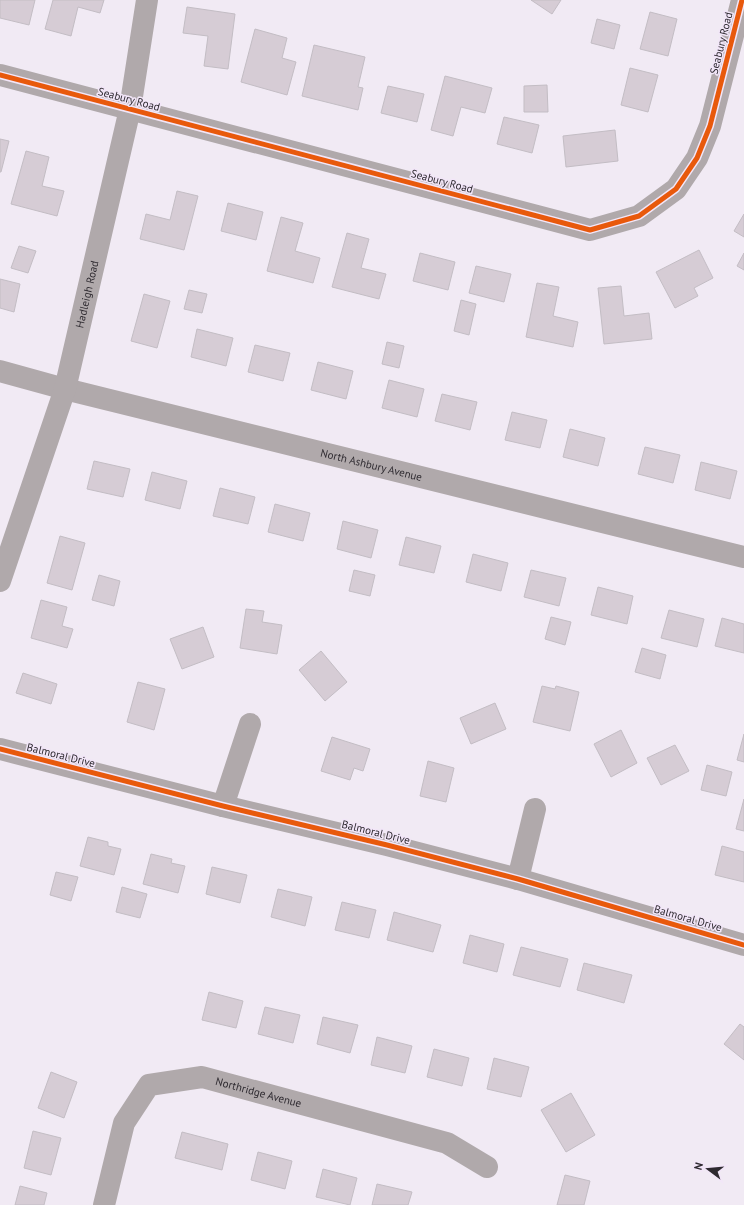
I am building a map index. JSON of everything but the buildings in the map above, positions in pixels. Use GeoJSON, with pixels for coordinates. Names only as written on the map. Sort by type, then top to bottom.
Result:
{"type":"FeatureCollection","features":[{"type":"Feature","properties":{"kind":"street","name":"Hadleigh Road"},"geometry":{"type":"LineString","coordinates":[[0,580],[65,389],[130,109],[147,0]]}},
{"type":"Feature","properties":{"kind":"street","name":"Seabury Road"},"geometry":{"type":"LineString","coordinates":[[0,75],[590,230],[639,216],[676,189],[697,158],[710,126],[742,0]]}},
{"type":"Feature","properties":{"kind":"street","name":"North Ashbury Avenue"},"geometry":{"type":"LineString","coordinates":[[0,371],[65,389],[744,558]]}},
{"type":"Feature","properties":{"kind":"street"},"geometry":{"type":"LineString","coordinates":[[223,806],[250,724]]}},
{"type":"Feature","properties":{"kind":"street","name":"Balmoral Drive"},"geometry":{"type":"LineString","coordinates":[[0,749],[518,879],[744,945]]}},
{"type":"Feature","properties":{"kind":"street"},"geometry":{"type":"LineString","coordinates":[[518,879],[535,809]]}},
{"type":"Feature","properties":{"kind":"street","name":"Northridge Avenue"},"geometry":{"type":"LineString","coordinates":[[104,1205],[124,1123],[149,1085],[202,1077],[447,1143],[487,1167]]}},
{"type":"Feature","properties":{"kind":"cycle path"},"geometry":{"type":"LineString","coordinates":[[0,75],[590,230],[639,216],[676,189],[697,158],[710,126],[742,0]]}},
{"type":"Feature","properties":{"kind":"cycle path"},"geometry":{"type":"LineString","coordinates":[[0,749],[518,879],[744,945]]}}]}
